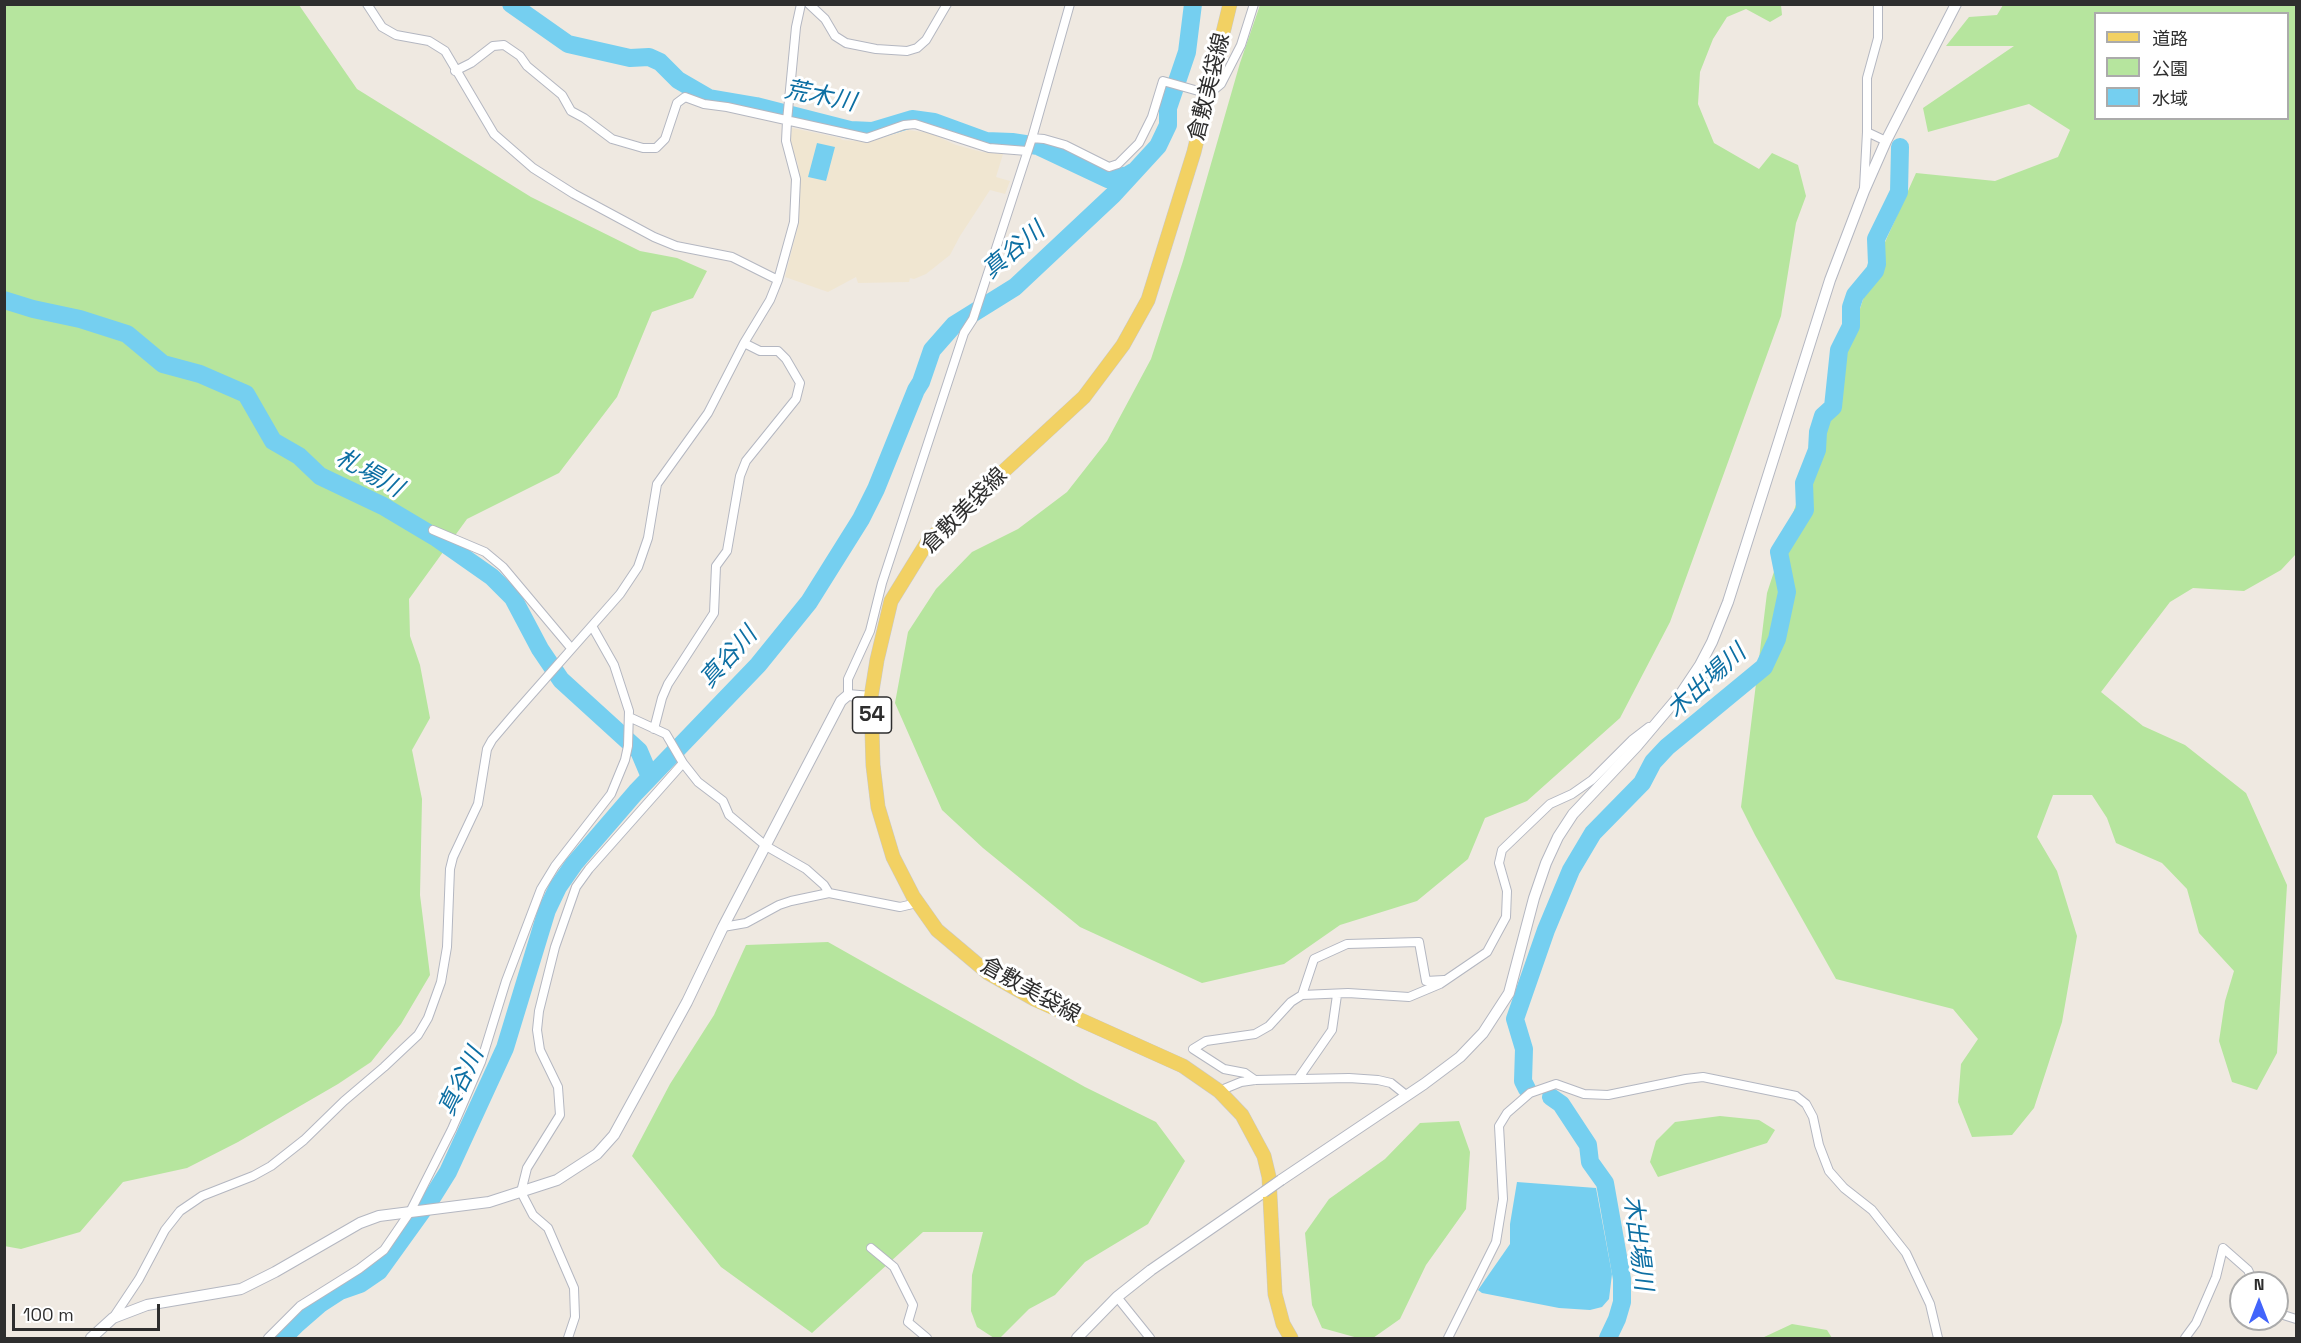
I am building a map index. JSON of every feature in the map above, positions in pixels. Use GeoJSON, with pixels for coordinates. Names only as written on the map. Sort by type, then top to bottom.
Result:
{"type":"FeatureCollection","features":[{"type":"Feature","properties":{"kind":"main road","name":"倉敷美袋線"},"geometry":{"type":"LineString","coordinates":[[1230,4],[1203,92],[1194,152],[1148,300],[1123,345],[1084,397],[928,541],[891,601],[877,660],[872,697],[873,765],[878,807],[893,857],[917,903],[937,930],[988,973],[1034,999],[1183,1066],[1219,1091],[1242,1115],[1264,1156],[1269,1177],[1275,1294],[1283,1324],[1291,1338]]}},
{"type":"Feature","properties":{"kind":"street"},"geometry":{"type":"LineString","coordinates":[[367,4],[382,27],[396,34],[429,41],[445,51],[494,134],[533,168],[574,194],[654,237],[676,246],[732,257],[778,279]]}},
{"type":"Feature","properties":{"kind":"street"},"geometry":{"type":"LineString","coordinates":[[91,1338],[113,1318],[140,1279],[165,1230],[180,1211],[202,1196],[253,1176],[271,1166],[304,1140],[418,1035],[428,1018],[441,982],[447,947],[450,869],[453,857],[478,804],[487,749],[515,713],[620,594],[639,567],[648,538],[657,484],[708,413],[744,343],[770,300],[778,279],[794,222],[796,179],[786,141],[796,27],[801,4]]}},
{"type":"Feature","properties":{"kind":"street"},"geometry":{"type":"LineString","coordinates":[[809,4],[825,20],[836,36],[846,43],[876,49],[907,51],[917,48],[926,40],[947,4]]}},
{"type":"Feature","properties":{"kind":"street"},"geometry":{"type":"LineString","coordinates":[[848,695],[848,679],[870,631],[882,583],[964,333],[973,319],[1029,145],[1070,4]]}},
{"type":"Feature","properties":{"kind":"street"},"geometry":{"type":"LineString","coordinates":[[455,71],[471,63],[493,46],[504,45],[520,56],[527,66],[562,95],[571,111],[612,139],[643,148],[656,148],[665,139],[677,103],[685,97],[704,104],[787,116],[867,138],[904,125],[915,124],[989,148],[1029,145],[1044,139],[1065,146],[1109,167],[1118,164],[1139,143],[1152,117],[1163,81],[1203,92],[1221,84],[1241,45],[1254,4]]}},
{"type":"Feature","properties":{"kind":"street"},"geometry":{"type":"LineString","coordinates":[[1864,191],[1867,78],[1878,38],[1878,4]]}},
{"type":"Feature","properties":{"kind":"street"},"geometry":{"type":"LineString","coordinates":[[1077,1338],[1117,1297],[1151,1270],[1460,1057],[1483,1033],[1495,1016],[1509,993],[1534,898],[1558,837],[1574,814],[1680,695],[1712,642],[1728,602],[1830,279],[1886,141],[1956,4]]}},
{"type":"Feature","properties":{"kind":"street"},"geometry":{"type":"LineString","coordinates":[[1867,132],[1886,141]]}},
{"type":"Feature","properties":{"kind":"street"},"geometry":{"type":"LineString","coordinates":[[654,729],[668,684],[714,613],[716,566],[727,551],[740,476],[752,453],[796,399],[800,383],[786,359],[778,351],[760,351],[744,343]]}},
{"type":"Feature","properties":{"kind":"street"},"geometry":{"type":"LineString","coordinates":[[433,530],[485,552],[503,567],[571,648]]}},
{"type":"Feature","properties":{"kind":"street"},"geometry":{"type":"LineString","coordinates":[[268,1338],[300,1306],[359,1269],[384,1250],[413,1212],[481,1062],[506,981],[541,889],[555,866],[610,794],[626,760],[629,717],[614,665],[592,626]]}},
{"type":"Feature","properties":{"kind":"street"},"geometry":{"type":"LineString","coordinates":[[113,1318],[147,1305],[241,1289],[360,1223],[379,1216],[489,1202],[557,1180],[597,1154],[614,1135],[687,1002],[723,927],[841,701],[848,695],[872,697]]}},
{"type":"Feature","properties":{"kind":"street"},"geometry":{"type":"LineString","coordinates":[[629,717],[666,734],[683,763],[698,782],[723,801],[729,815],[766,846],[806,869],[824,885],[829,893]]}},
{"type":"Feature","properties":{"kind":"street"},"geometry":{"type":"LineString","coordinates":[[1255,1080],[1245,1073],[1224,1069],[1193,1049],[1206,1041],[1255,1034],[1269,1026],[1291,1002],[1302,995],[1348,993],[1409,997],[1447,980],[1487,952],[1506,917],[1507,891],[1499,863],[1502,850],[1550,804],[1572,794],[1592,780],[1632,740],[1659,720]]}},
{"type":"Feature","properties":{"kind":"street"},"geometry":{"type":"LineString","coordinates":[[568,1338],[575,1317],[574,1288],[548,1228],[533,1215],[521,1192],[527,1168],[560,1115],[558,1087],[540,1050],[537,1030],[539,1011],[555,947],[576,887],[589,869],[683,763]]}},
{"type":"Feature","properties":{"kind":"street"},"geometry":{"type":"LineString","coordinates":[[723,927],[746,922],[785,903],[829,893],[900,908],[917,903]]}},
{"type":"Feature","properties":{"kind":"street"},"geometry":{"type":"LineString","coordinates":[[1302,995],[1314,959],[1347,944],[1419,942],[1426,981],[1447,980]]}},
{"type":"Feature","properties":{"kind":"street"},"geometry":{"type":"LineString","coordinates":[[1298,1079],[1332,1030],[1337,994]]}},
{"type":"Feature","properties":{"kind":"street"},"geometry":{"type":"LineString","coordinates":[[1448,1338],[1496,1242],[1503,1199],[1499,1126],[1507,1113],[1530,1093],[1556,1084],[1584,1094],[1608,1095],[1703,1077],[1796,1096],[1806,1104],[1813,1116],[1829,1171],[1844,1188],[1872,1210],[1906,1253],[1930,1304],[1938,1338]]}},
{"type":"Feature","properties":{"kind":"street"},"geometry":{"type":"LineString","coordinates":[[1219,1091],[1241,1082],[1255,1080],[1378,1080],[1391,1083],[1406,1095]]}},
{"type":"Feature","properties":{"kind":"street"},"geometry":{"type":"LineString","coordinates":[[871,1248],[894,1268],[913,1305],[908,1322],[927,1338]]}},
{"type":"Feature","properties":{"kind":"street"},"geometry":{"type":"LineString","coordinates":[[2185,1338],[2196,1323],[2216,1277],[2223,1248],[2248,1271]]}},
{"type":"Feature","properties":{"kind":"street"},"geometry":{"type":"LineString","coordinates":[[1117,1297],[1150,1338]]}},
{"type":"Feature","properties":{"kind":"shaded area"},"geometry":{"type":"Polygon","coordinates":[[[792,128],[842,140],[869,142],[908,130],[930,133],[956,145],[982,152],[1003,154],[996,177],[1010,181],[1005,194],[990,190],[950,255],[926,274],[914,279],[910,278],[909,282],[858,283],[856,277],[828,292],[785,277],[797,230],[799,210],[798,164],[790,144],[792,128]]]}},
{"type":"Feature","properties":{"kind":"green space"},"geometry":{"type":"Polygon","coordinates":[[[4,5],[299,5],[357,89],[531,197],[640,251],[677,258],[707,271],[693,298],[652,312],[617,397],[559,473],[467,519],[409,599],[410,636],[420,665],[430,718],[412,750],[422,799],[420,895],[430,975],[401,1024],[371,1062],[338,1084],[238,1142],[187,1168],[123,1182],[80,1232],[21,1249],[4,1246],[4,5]]]}},
{"type":"Feature","properties":{"kind":"green space"},"geometry":{"type":"Polygon","coordinates":[[[1260,5],[1781,5],[1782,15],[1770,22],[1746,9],[1727,17],[1713,39],[1700,72],[1698,104],[1714,143],[1759,169],[1772,153],[1798,165],[1806,196],[1796,223],[1781,316],[1670,622],[1620,718],[1527,801],[1485,818],[1468,859],[1417,901],[1340,925],[1284,964],[1202,983],[1080,927],[983,848],[942,810],[895,703],[908,632],[936,589],[972,552],[1018,529],[1067,492],[1107,441],[1151,359],[1183,261],[1240,63],[1260,5]]]}},
{"type":"Feature","properties":{"kind":"green space"},"geometry":{"type":"Polygon","coordinates":[[[2003,5],[2296,5],[2296,554],[2281,570],[2244,591],[2193,588],[2170,602],[2101,692],[2143,726],[2185,745],[2246,793],[2287,885],[2277,1053],[2257,1090],[2232,1082],[2219,1041],[2225,1001],[2234,971],[2199,933],[2187,889],[2162,863],[2116,843],[2107,818],[2092,795],[2053,795],[2037,837],[2057,871],[2077,936],[2062,1022],[2034,1108],[2012,1135],[1972,1137],[1958,1102],[1961,1064],[1978,1039],[1953,1009],[1836,979],[1741,807],[1767,593],[1873,269],[1916,173],[1995,181],[2058,157],[2070,130],[2029,104],[1928,132],[1923,108],[2014,46],[1946,46],[1969,17],[1997,15],[2003,5]]]}},
{"type":"Feature","properties":{"kind":"green space"},"geometry":{"type":"Polygon","coordinates":[[[828,942],[1085,1087],[1156,1122],[1185,1161],[1148,1224],[1085,1262],[1055,1295],[1029,1309],[1000,1338],[994,1338],[977,1327],[971,1311],[972,1275],[983,1232],[923,1232],[812,1333],[721,1267],[632,1156],[670,1084],[714,1015],[746,945],[828,942]]]}},
{"type":"Feature","properties":{"kind":"green space"},"geometry":{"type":"Polygon","coordinates":[[[1720,1116],[1759,1120],[1775,1130],[1767,1143],[1658,1177],[1650,1162],[1656,1141],[1675,1122],[1720,1116]]]}},
{"type":"Feature","properties":{"kind":"green space"},"geometry":{"type":"Polygon","coordinates":[[[1459,1121],[1470,1152],[1466,1209],[1426,1265],[1400,1319],[1373,1338],[1358,1338],[1322,1328],[1312,1305],[1305,1233],[1329,1199],[1385,1159],[1420,1123],[1459,1121]]]}},
{"type":"Feature","properties":{"kind":"green space"},"geometry":{"type":"Polygon","coordinates":[[[1792,1324],[1827,1330],[1832,1338],[1762,1338],[1792,1324]]]}},
{"type":"Feature","properties":{"kind":"water"},"geometry":{"type":"Polygon","coordinates":[[[817,143],[835,147],[826,181],[808,177],[817,143]]]}},
{"type":"Feature","properties":{"kind":"water"},"geometry":{"type":"Polygon","coordinates":[[[1517,1182],[1596,1188],[1612,1274],[1609,1299],[1602,1307],[1590,1310],[1559,1308],[1482,1293],[1478,1290],[1510,1244],[1510,1224],[1517,1182]]]}},
{"type":"Feature","properties":{"kind":"waterway","name":"荒木川"},"geometry":{"type":"LineString","coordinates":[[511,4],[568,44],[630,58],[649,57],[660,62],[678,80],[709,98],[756,106],[850,130],[872,131],[912,119],[934,122],[986,141],[1038,146],[1108,179],[1133,172]]}},
{"type":"Feature","properties":{"kind":"waterway","name":"真谷川"},"geometry":{"type":"LineString","coordinates":[[283,1338],[320,1304],[340,1291],[360,1284],[379,1271],[433,1196],[448,1172],[505,1048],[547,910],[558,887],[574,864],[636,792],[758,665],[809,602],[861,519],[876,489],[932,350],[954,325],[1015,287],[1113,195],[1158,146],[1168,125],[1168,108],[1187,52],[1193,4]]}},
{"type":"Feature","properties":{"kind":"waterway","name":"木出場川"},"geometry":{"type":"LineString","coordinates":[[1527,1089],[1523,1081],[1524,1049],[1515,1019],[1546,930],[1571,870],[1593,833],[1642,783],[1653,762],[1667,747],[1764,667],[1777,639],[1787,592],[1779,552],[1805,510],[1804,483],[1817,450],[1818,432],[1823,416],[1833,407],[1839,350],[1851,326],[1851,307],[1855,295],[1875,271],[1876,239],[1899,192],[1900,147]]}},
{"type":"Feature","properties":{"kind":"waterway","name":"札場川"},"geometry":{"type":"LineString","coordinates":[[4,300],[80,319],[127,334],[163,364],[200,374],[246,394],[273,441],[299,456],[320,476],[383,506],[435,537],[492,577],[513,598],[540,649],[561,680],[639,751],[650,777]]}},
{"type":"Feature","properties":{"kind":"waterway","name":"木出場川"},"geometry":{"type":"LineString","coordinates":[[1551,1097],[1561,1104],[1588,1145],[1590,1162],[1605,1183],[1622,1279],[1622,1302],[1608,1338]]}}]}
